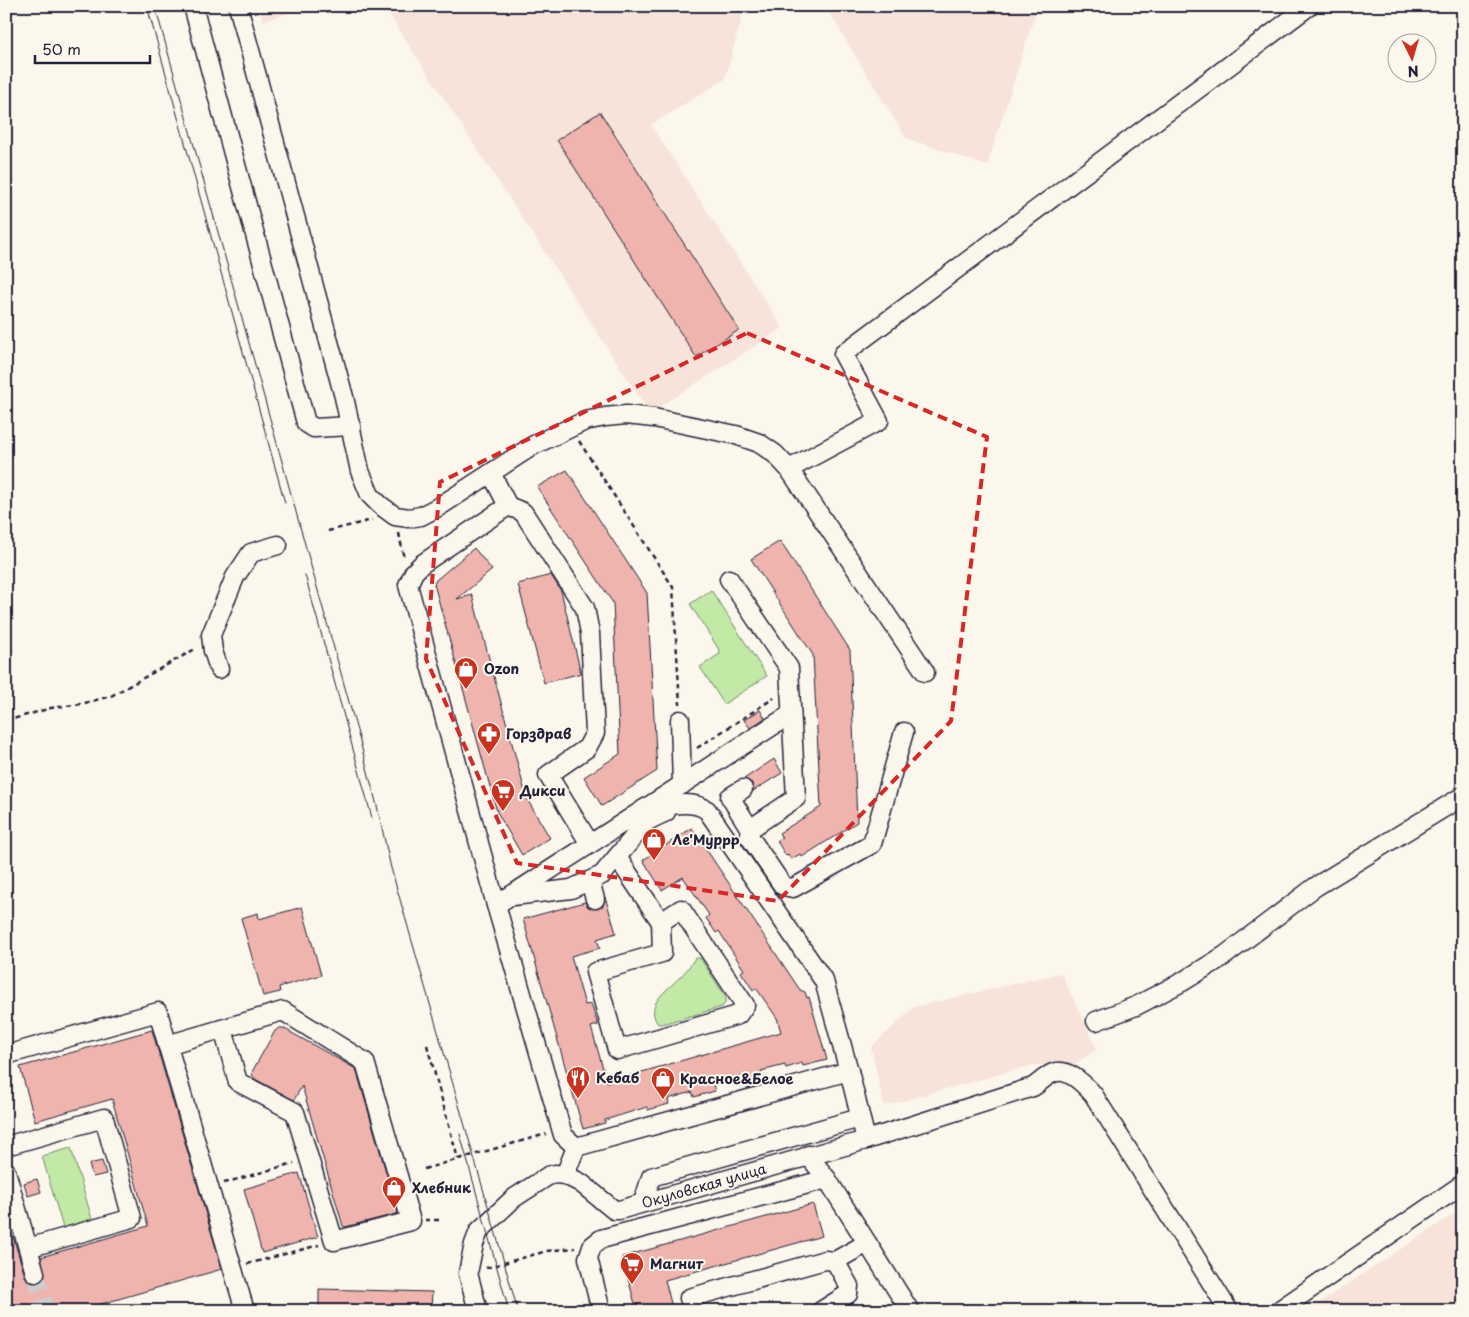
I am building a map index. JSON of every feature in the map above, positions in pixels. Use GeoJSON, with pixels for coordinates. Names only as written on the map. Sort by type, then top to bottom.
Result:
{"type":"FeatureCollection","features":[{"type":"Feature","properties":{"kind":"street"},"geometry":{"type":"LineString","coordinates":[[193,6],[306,423],[314,428],[350,426]]}},
{"type":"Feature","properties":{"kind":"street"},"geometry":{"type":"LineString","coordinates":[[238,6],[341,387],[360,471],[370,494],[380,505],[395,516],[408,518],[421,516],[440,506],[534,445],[585,421],[605,416],[626,415],[654,418],[736,435],[758,443],[775,454],[789,469],[925,672]]}},
{"type":"Feature","properties":{"kind":"street"},"geometry":{"type":"LineString","coordinates":[[789,469],[879,421],[843,354],[1309,6]]}},
{"type":"Feature","properties":{"kind":"street"},"geometry":{"type":"LineString","coordinates":[[491,473],[508,506],[523,512],[585,608],[590,634],[594,733],[587,748],[548,775],[590,844]]}},
{"type":"Feature","properties":{"kind":"street"},"geometry":{"type":"LineString","coordinates":[[508,506],[422,564],[414,572],[408,585],[503,901],[563,1135],[576,1147]]}},
{"type":"Feature","properties":{"kind":"street"},"geometry":{"type":"LineString","coordinates":[[218,669],[211,635],[235,577],[251,553],[278,545]]}},
{"type":"Feature","properties":{"kind":"street"},"geometry":{"type":"LineString","coordinates":[[729,578],[789,668],[796,798],[750,829]]}},
{"type":"Feature","properties":{"kind":"street"},"geometry":{"type":"LineString","coordinates":[[503,901],[791,714]]}},
{"type":"Feature","properties":{"kind":"street"},"geometry":{"type":"LineString","coordinates":[[680,720],[682,785]]}},
{"type":"Feature","properties":{"kind":"street"},"geometry":{"type":"LineString","coordinates":[[744,788],[730,797],[750,829],[749,836],[783,886],[793,888],[872,844],[904,732]]}},
{"type":"Feature","properties":{"kind":"street"},"geometry":{"type":"LineString","coordinates":[[1096,1021],[1136,1006],[1182,982],[1224,956],[1315,887],[1463,796]]}},
{"type":"Feature","properties":{"kind":"street"},"geometry":{"type":"LineString","coordinates":[[644,809],[690,804],[701,806],[707,810],[824,981],[866,1140]]}},
{"type":"Feature","properties":{"kind":"street"},"geometry":{"type":"LineString","coordinates":[[503,901],[570,889],[602,875],[647,821],[680,805]]}},
{"type":"Feature","properties":{"kind":"street"},"geometry":{"type":"LineString","coordinates":[[617,857],[661,922],[662,953],[595,972],[617,1050],[738,1015],[745,1005],[681,909],[661,922]]}},
{"type":"Feature","properties":{"kind":"street"},"geometry":{"type":"LineString","coordinates":[[590,880],[595,899]]}},
{"type":"Feature","properties":{"kind":"street"},"geometry":{"type":"LineString","coordinates":[[6,1055],[158,1012],[244,1311]]}},
{"type":"Feature","properties":{"kind":"street"},"geometry":{"type":"LineString","coordinates":[[167,1045],[223,1029],[283,1012],[365,1062],[411,1221],[334,1241],[295,1112],[238,1082],[223,1029]]}},
{"type":"Feature","properties":{"kind":"street"},"geometry":{"type":"LineString","coordinates":[[576,1147],[849,1071]]}},
{"type":"Feature","properties":{"kind":"street","name":"Окуловская улица"},"geometry":{"type":"LineString","coordinates":[[565,1175],[581,1183],[614,1210],[619,1210],[866,1140],[1033,1087],[1053,1073],[1061,1072],[1074,1077],[1092,1094],[1229,1311]]}},
{"type":"Feature","properties":{"kind":"street"},"geometry":{"type":"LineString","coordinates":[[6,1146],[104,1118],[132,1218],[28,1248]]}},
{"type":"Feature","properties":{"kind":"street"},"geometry":{"type":"LineString","coordinates":[[643,1203],[651,1177],[860,1118]]}},
{"type":"Feature","properties":{"kind":"street"},"geometry":{"type":"LineString","coordinates":[[478,1311],[468,1273],[474,1244],[479,1231],[514,1198],[548,1176],[555,1174],[565,1175],[576,1147]]}},
{"type":"Feature","properties":{"kind":"street"},"geometry":{"type":"LineString","coordinates":[[808,1155],[826,1178],[910,1311]]}},
{"type":"Feature","properties":{"kind":"street"},"geometry":{"type":"LineString","coordinates":[[6,1171],[35,1273]]}},
{"type":"Feature","properties":{"kind":"street"},"geometry":{"type":"LineString","coordinates":[[601,1311],[588,1258],[592,1246],[601,1239],[826,1178]]}},
{"type":"Feature","properties":{"kind":"street"},"geometry":{"type":"LineString","coordinates":[[1278,1311],[1463,1184]]}},
{"type":"Feature","properties":{"kind":"street"},"geometry":{"type":"LineString","coordinates":[[693,1311],[689,1298],[825,1260],[835,1261],[867,1242]]}},
{"type":"Feature","properties":{"kind":"street"},"geometry":{"type":"LineString","coordinates":[[821,1311],[848,1294],[849,1286],[835,1261]]}},
{"type":"Feature","properties":{"kind":"path"},"geometry":{"type":"LineString","coordinates":[[570,428],[673,587],[680,720]]}},
{"type":"Feature","properties":{"kind":"path"},"geometry":{"type":"LineString","coordinates":[[328,531],[367,520],[395,516],[408,585]]}},
{"type":"Feature","properties":{"kind":"path"},"geometry":{"type":"LineString","coordinates":[[6,721],[51,708],[81,704],[110,696],[200,646],[211,635]]}},
{"type":"Feature","properties":{"kind":"path"},"geometry":{"type":"LineString","coordinates":[[681,758],[790,688]]}},
{"type":"Feature","properties":{"kind":"path"},"geometry":{"type":"LineString","coordinates":[[427,1045],[458,1159]]}},
{"type":"Feature","properties":{"kind":"path"},"geometry":{"type":"LineString","coordinates":[[424,1169],[562,1130]]}},
{"type":"Feature","properties":{"kind":"path"},"geometry":{"type":"LineString","coordinates":[[208,1188],[310,1159]]}},
{"type":"Feature","properties":{"kind":"path"},"geometry":{"type":"LineString","coordinates":[[231,1268],[334,1241]]}},
{"type":"Feature","properties":{"kind":"path"},"geometry":{"type":"LineString","coordinates":[[487,1268],[547,1251],[592,1246]]}},
{"type":"Feature","properties":{"kind":"highlighted area"},"geometry":{"type":"Polygon","coordinates":[[[747,333],[987,437],[951,721],[778,901],[517,863],[426,659],[440,482],[747,333]]]}},
{"type":"Feature","properties":{"kind":"shaded area"},"geometry":{"type":"Polygon","coordinates":[[[258,6],[310,6],[263,21],[258,6]]]}},
{"type":"Feature","properties":{"kind":"shaded area"},"geometry":{"type":"Polygon","coordinates":[[[406,6],[565,6],[569,13],[585,6],[745,6],[725,79],[651,125],[783,328],[650,413],[390,16],[406,6]]]}},
{"type":"Feature","properties":{"kind":"shaded area"},"geometry":{"type":"Polygon","coordinates":[[[825,6],[1017,6],[1036,11],[987,166],[906,138],[825,6]]]}},
{"type":"Feature","properties":{"kind":"shaded area"},"geometry":{"type":"Polygon","coordinates":[[[1061,973],[1097,1049],[1071,1067],[1033,1065],[884,1106],[871,1047],[914,1007],[1061,973]]]}},
{"type":"Feature","properties":{"kind":"shaded area"},"geometry":{"type":"Polygon","coordinates":[[[1463,1208],[1463,1311],[1307,1311],[1463,1208]]]}},
{"type":"Feature","properties":{"kind":"green space"},"geometry":{"type":"Polygon","coordinates":[[[711,590],[767,676],[724,704],[700,667],[721,653],[690,604],[711,590]]]}},
{"type":"Feature","properties":{"kind":"green space"},"geometry":{"type":"Polygon","coordinates":[[[695,958],[700,958],[726,997],[725,1003],[722,1007],[658,1024],[654,1017],[654,1011],[658,999],[685,972],[695,958]]]}},
{"type":"Feature","properties":{"kind":"green space"},"geometry":{"type":"Polygon","coordinates":[[[71,1148],[92,1219],[63,1228],[42,1156],[71,1148]]]}},
{"type":"Feature","properties":{"kind":"building"},"geometry":{"type":"Polygon","coordinates":[[[600,112],[739,330],[696,357],[557,140],[600,112]]]}},
{"type":"Feature","properties":{"kind":"building"},"geometry":{"type":"Polygon","coordinates":[[[567,470],[647,593],[657,771],[602,806],[584,777],[620,754],[613,603],[537,487],[567,470]]]}},
{"type":"Feature","properties":{"kind":"building"},"geometry":{"type":"Polygon","coordinates":[[[780,541],[850,650],[857,822],[802,857],[800,854],[791,859],[788,854],[786,856],[777,841],[782,838],[779,833],[821,807],[813,655],[751,559],[780,541]]]}},
{"type":"Feature","properties":{"kind":"building"},"geometry":{"type":"Polygon","coordinates":[[[474,548],[492,570],[457,599],[472,595],[527,799],[550,838],[522,855],[497,812],[434,584],[436,580],[474,548]]]}},
{"type":"Feature","properties":{"kind":"building"},"geometry":{"type":"Polygon","coordinates":[[[551,575],[561,591],[581,673],[544,683],[518,584],[551,575]]]}},
{"type":"Feature","properties":{"kind":"building"},"geometry":{"type":"Polygon","coordinates":[[[760,710],[765,718],[750,728],[744,720],[760,710]]]}},
{"type":"Feature","properties":{"kind":"building"},"geometry":{"type":"Polygon","coordinates":[[[774,759],[782,773],[753,791],[752,783],[744,779],[774,759]]]}},
{"type":"Feature","properties":{"kind":"building"},"geometry":{"type":"Polygon","coordinates":[[[692,828],[800,990],[805,992],[807,998],[809,997],[827,1060],[803,1066],[802,1063],[786,1068],[785,1065],[761,1071],[763,1078],[743,1083],[741,1077],[713,1085],[715,1091],[694,1097],[692,1092],[668,1099],[669,1104],[648,1110],[647,1107],[583,1129],[523,919],[585,902],[588,907],[597,909],[603,906],[605,897],[616,933],[597,939],[600,948],[571,956],[585,1005],[591,1004],[598,1025],[591,1027],[607,1082],[781,1032],[777,1018],[756,988],[753,990],[741,972],[744,970],[719,931],[716,933],[706,918],[709,915],[683,877],[662,890],[643,860],[692,828]]]}},
{"type":"Feature","properties":{"kind":"building"},"geometry":{"type":"Polygon","coordinates":[[[302,907],[321,975],[279,987],[280,992],[263,996],[241,918],[258,913],[259,919],[302,907]]]}},
{"type":"Feature","properties":{"kind":"building"},"geometry":{"type":"Polygon","coordinates":[[[283,1028],[356,1069],[398,1213],[343,1226],[302,1086],[294,1100],[255,1079],[252,1075],[275,1031],[283,1028]]]}},
{"type":"Feature","properties":{"kind":"building"},"geometry":{"type":"Polygon","coordinates":[[[152,1030],[222,1269],[77,1311],[6,1311],[6,1227],[10,1227],[25,1276],[28,1281],[38,1283],[45,1276],[41,1257],[148,1226],[112,1099],[35,1121],[20,1067],[152,1030]]]}},
{"type":"Feature","properties":{"kind":"building"},"geometry":{"type":"Polygon","coordinates":[[[102,1161],[106,1174],[93,1177],[89,1164],[102,1161]]]}},
{"type":"Feature","properties":{"kind":"building"},"geometry":{"type":"Polygon","coordinates":[[[299,1173],[318,1237],[262,1253],[244,1189],[299,1173]]]}},
{"type":"Feature","properties":{"kind":"building"},"geometry":{"type":"Polygon","coordinates":[[[37,1179],[41,1192],[28,1196],[24,1183],[37,1179]]]}},
{"type":"Feature","properties":{"kind":"building"},"geometry":{"type":"Polygon","coordinates":[[[813,1204],[822,1236],[665,1280],[673,1311],[637,1311],[622,1257],[813,1204]]]}},
{"type":"Feature","properties":{"kind":"building"},"geometry":{"type":"Polygon","coordinates":[[[319,1289],[432,1292],[431,1311],[319,1311],[319,1289]]]}},
{"type":"Feature","properties":{"kind":"tunnel"},"geometry":{"type":"LineString","coordinates":[[35,1273],[46,1311]]}},
{"type":"Feature","properties":{"kind":"tram line"},"geometry":{"type":"LineString","coordinates":[[147,6],[285,503]]}},
{"type":"Feature","properties":{"kind":"tram line"},"geometry":{"type":"LineString","coordinates":[[155,6],[361,745],[391,868],[518,1311]]}},
{"type":"Feature","properties":{"kind":"tram line"},"geometry":{"type":"LineString","coordinates":[[305,575],[372,818]]}},
{"type":"Feature","properties":{"kind":"tram line"},"geometry":{"type":"LineString","coordinates":[[460,1134],[509,1311]]}},
{"type":"Feature","properties":{"kind":"place","name":"Ozon"},"geometry":{"type":"Point","coordinates":[466,690]}},
{"type":"Feature","properties":{"kind":"place","name":"Горздрав"},"geometry":{"type":"Point","coordinates":[489,755]}},
{"type":"Feature","properties":{"kind":"place","name":"Дикси"},"geometry":{"type":"Point","coordinates":[503,812]}},
{"type":"Feature","properties":{"kind":"place","name":"Ле'Муррр"},"geometry":{"type":"Point","coordinates":[654,861]}},
{"type":"Feature","properties":{"kind":"place","name":"Кебаб"},"geometry":{"type":"Point","coordinates":[578,1099]}},
{"type":"Feature","properties":{"kind":"place","name":"Красное&Белое"},"geometry":{"type":"Point","coordinates":[663,1100]}},
{"type":"Feature","properties":{"kind":"place","name":"Хлебник"},"geometry":{"type":"Point","coordinates":[394,1209]}},
{"type":"Feature","properties":{"kind":"place","name":"Магнит"},"geometry":{"type":"Point","coordinates":[632,1285]}}]}
